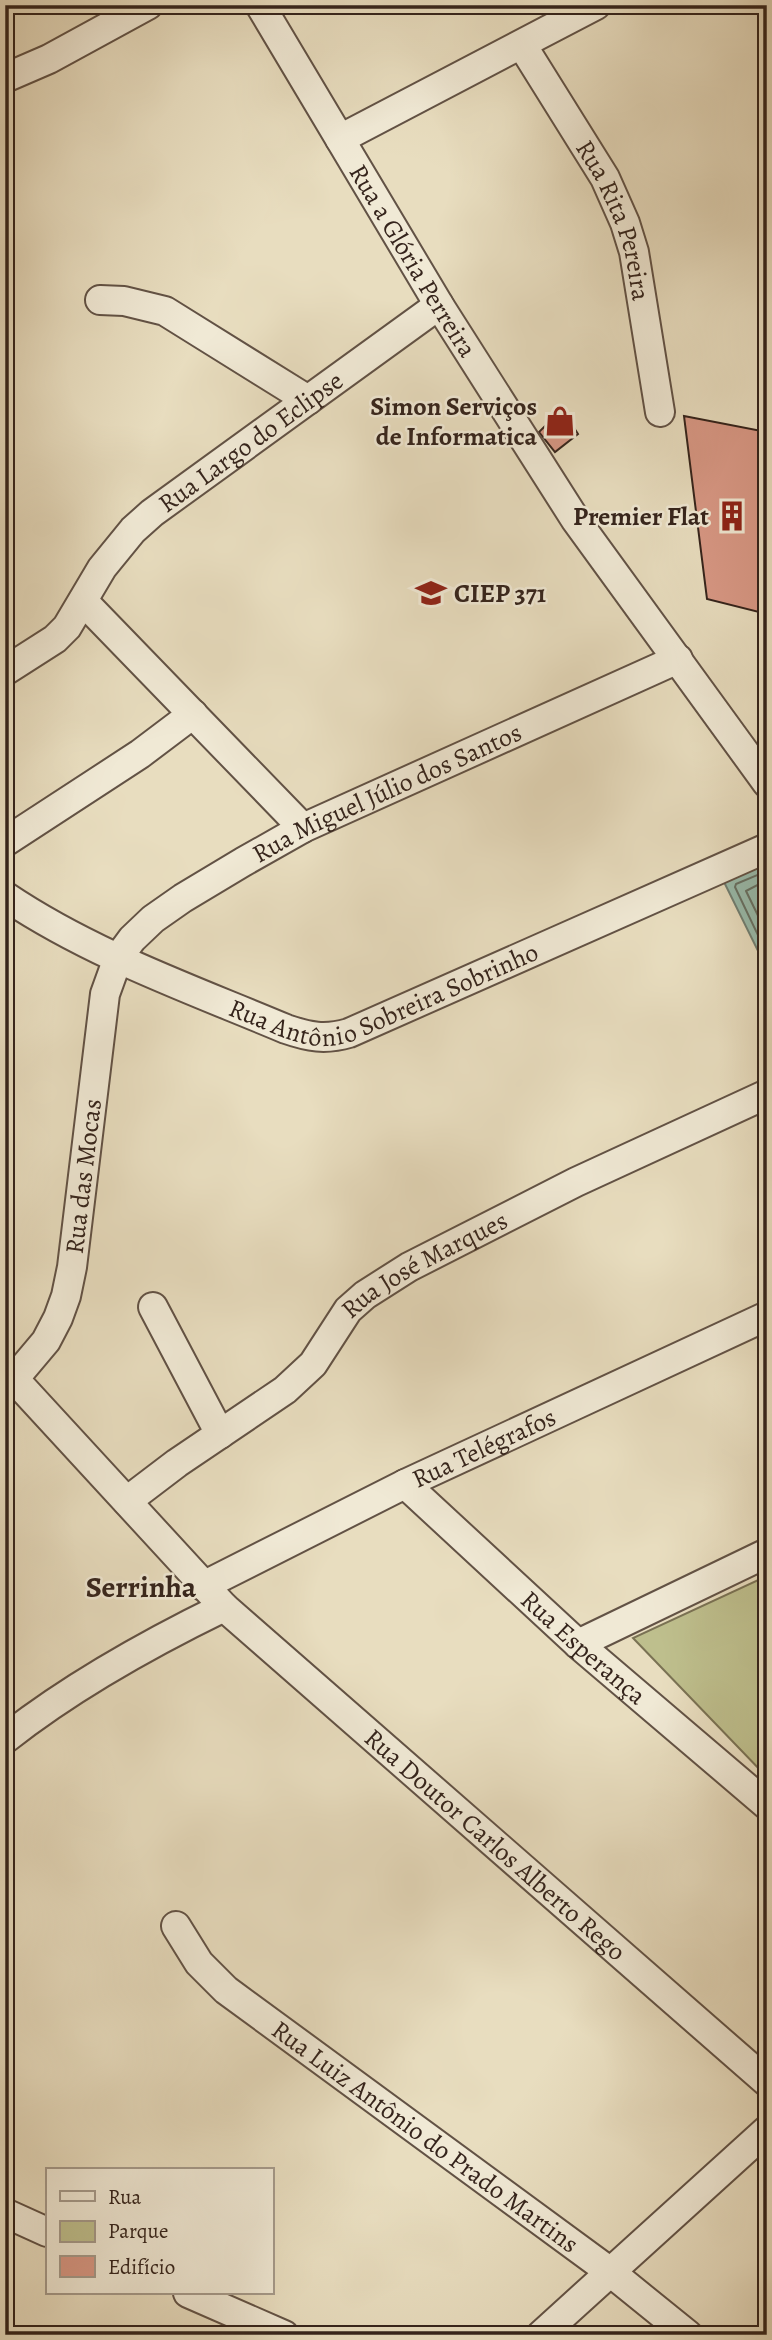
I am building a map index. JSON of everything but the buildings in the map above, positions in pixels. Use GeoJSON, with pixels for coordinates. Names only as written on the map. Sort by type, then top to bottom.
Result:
{"type":"FeatureCollection","features":[{"type":"Feature","properties":{"kind":"street"},"geometry":{"type":"LineString","coordinates":[[5,78],[49,59],[148,5]]}},
{"type":"Feature","properties":{"kind":"street","name":"Rua a Glória Perreira"},"geometry":{"type":"LineString","coordinates":[[260,5],[439,305],[575,519],[767,783]]}},
{"type":"Feature","properties":{"kind":"street"},"geometry":{"type":"LineString","coordinates":[[340,139],[596,5]]}},
{"type":"Feature","properties":{"kind":"street","name":"Rua Rita Pereira"},"geometry":{"type":"LineString","coordinates":[[522,45],[605,178],[625,223],[634,252],[660,412]]}},
{"type":"Feature","properties":{"kind":"street"},"geometry":{"type":"LineString","coordinates":[[100,300],[124,301],[165,311],[308,400]]}},
{"type":"Feature","properties":{"kind":"street","name":"Rua Largo do Eclipse"},"geometry":{"type":"LineString","coordinates":[[5,671],[55,639],[73,620],[102,568],[117,548],[152,513],[439,305]]}},
{"type":"Feature","properties":{"kind":"street"},"geometry":{"type":"LineString","coordinates":[[83,601],[303,828]]}},
{"type":"Feature","properties":{"kind":"street","name":"Rua Miguel Júlio dos Santos"},"geometry":{"type":"LineString","coordinates":[[118,958],[132,939],[153,919],[183,898],[303,828],[678,659]]}},
{"type":"Feature","properties":{"kind":"street"},"geometry":{"type":"LineString","coordinates":[[5,842],[140,754],[193,714]]}},
{"type":"Feature","properties":{"kind":"street","name":"Rua Antônio Sobreira Sobrinho"},"geometry":{"type":"LineString","coordinates":[[5,896],[43,921],[118,958],[286,1030],[312,1038],[331,1038],[349,1033],[767,848]]}},
{"type":"Feature","properties":{"kind":"street","name":"Rua das Mocas"},"geometry":{"type":"LineString","coordinates":[[10,1374],[46,1341],[66,1296],[72,1267],[99,1032],[105,994],[118,958]]}},
{"type":"Feature","properties":{"kind":"street","name":"Rua José Marques"},"geometry":{"type":"LineString","coordinates":[[127,1501],[177,1462],[301,1377],[324,1349],[348,1310],[383,1283],[409,1267],[576,1182],[767,1094]]}},
{"type":"Feature","properties":{"kind":"street"},"geometry":{"type":"LineString","coordinates":[[153,1307],[220,1434]]}},
{"type":"Feature","properties":{"kind":"street","name":"Rua Telégrafos"},"geometry":{"type":"LineString","coordinates":[[203,1586],[405,1484],[767,1316]]}},
{"type":"Feature","properties":{"kind":"street","name":"Rua Doutor Carlos Alberto Rego"},"geometry":{"type":"LineString","coordinates":[[10,1374],[224,1606],[767,2082]]}},
{"type":"Feature","properties":{"kind":"street","name":"Rua Esperança"},"geometry":{"type":"LineString","coordinates":[[405,1484],[578,1644],[762,1796]]}},
{"type":"Feature","properties":{"kind":"street"},"geometry":{"type":"LineString","coordinates":[[578,1644],[767,1553]]}},
{"type":"Feature","properties":{"kind":"street"},"geometry":{"type":"LineString","coordinates":[[5,1739],[33,1717],[94,1678],[224,1606]]}},
{"type":"Feature","properties":{"kind":"street","name":"Rua Luiz Antônio do Prado Martins"},"geometry":{"type":"LineString","coordinates":[[176,1926],[199,1963],[226,1990],[609,2271],[688,2335]]}},
{"type":"Feature","properties":{"kind":"street"},"geometry":{"type":"LineString","coordinates":[[541,2335],[767,2130]]}},
{"type":"Feature","properties":{"kind":"street"},"geometry":{"type":"LineString","coordinates":[[5,2213],[46,2232]]}},
{"type":"Feature","properties":{"kind":"street"},"geometry":{"type":"LineString","coordinates":[[190,2294],[284,2335]]}},
{"type":"Feature","properties":{"kind":"green space"},"geometry":{"type":"Polygon","coordinates":[[[767,1576],[767,1771],[763,1773],[633,1638],[767,1576]]]}},
{"type":"Feature","properties":{"kind":"water"},"geometry":{"type":"Polygon","coordinates":[[[767,863],[767,969],[724,882],[767,863]]]}},
{"type":"Feature","properties":{"kind":"place","name":"Simon Serviços de Informatica"},"geometry":{"type":"Point","coordinates":[560,421]}},
{"type":"Feature","properties":{"kind":"place","name":"Premier Flat"},"geometry":{"type":"Point","coordinates":[732,516]}},
{"type":"Feature","properties":{"kind":"place","name":"CIEP 371"},"geometry":{"type":"Point","coordinates":[431,593]}},
{"type":"Feature","properties":{"kind":"district","name":"Serrinha"},"geometry":{"type":"Point","coordinates":[141,1587]}}]}
